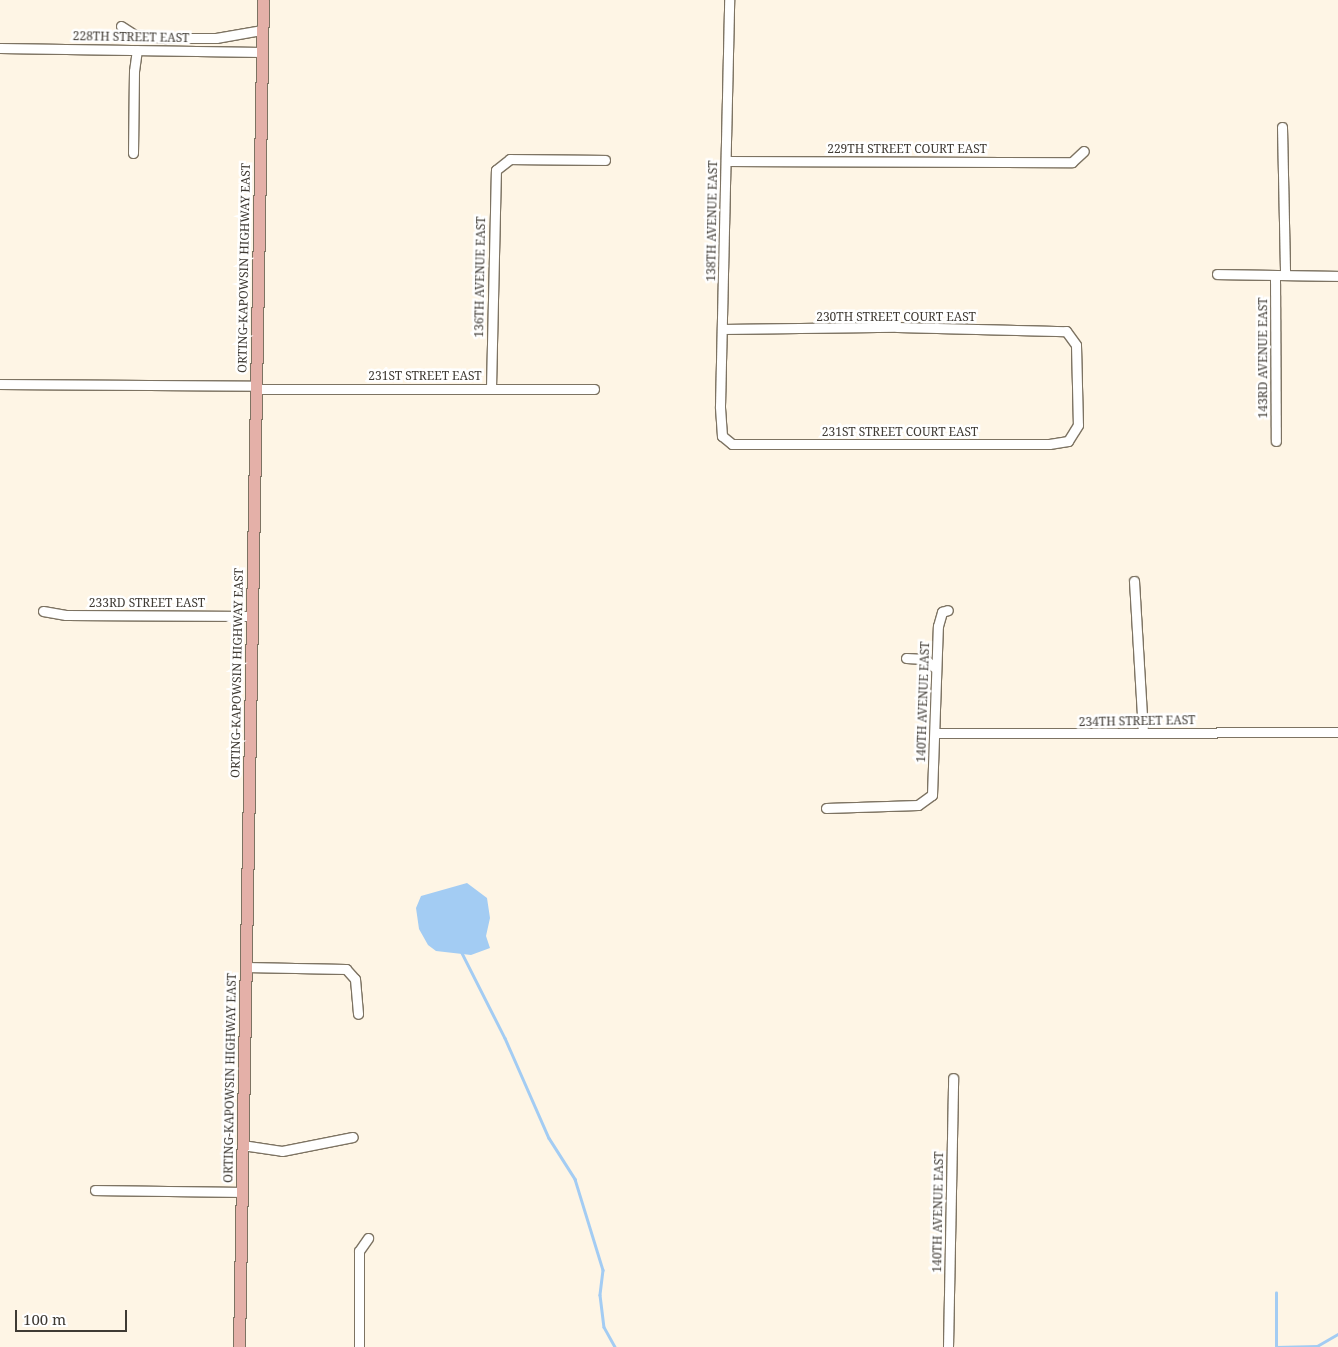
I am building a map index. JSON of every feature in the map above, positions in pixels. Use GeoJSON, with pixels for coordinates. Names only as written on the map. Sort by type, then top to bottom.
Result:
{"type":"FeatureCollection","features":[{"type":"Feature","properties":{"kind":"main road","name":"ORTING-KAPOWSIN HIGHWAY EAST"},"geometry":{"type":"LineString","coordinates":[[239,1347],[263,0]]}},
{"type":"Feature","properties":{"kind":"street","name":"138TH AVENUE EAST"},"geometry":{"type":"LineString","coordinates":[[726,441],[719,423],[729,0]]}},
{"type":"Feature","properties":{"kind":"street"},"geometry":{"type":"LineString","coordinates":[[121,26],[135,35],[165,38],[216,38],[262,30]]}},
{"type":"Feature","properties":{"kind":"street","name":"228TH STREET EAST"},"geometry":{"type":"LineString","coordinates":[[0,48],[262,52]]}},
{"type":"Feature","properties":{"kind":"street"},"geometry":{"type":"LineString","coordinates":[[133,153],[134,70],[137,50]]}},
{"type":"Feature","properties":{"kind":"street","name":"143RD AVENUE EAST"},"geometry":{"type":"LineString","coordinates":[[1276,441],[1282,127]]}},
{"type":"Feature","properties":{"kind":"street","name":"229TH STREET COURT EAST"},"geometry":{"type":"LineString","coordinates":[[726,161],[1072,162],[1084,151]]}},
{"type":"Feature","properties":{"kind":"street","name":"136TH AVENUE EAST"},"geometry":{"type":"LineString","coordinates":[[491,388],[494,176],[497,167],[510,159],[604,160]]}},
{"type":"Feature","properties":{"kind":"street"},"geometry":{"type":"LineString","coordinates":[[1217,274],[1338,276]]}},
{"type":"Feature","properties":{"kind":"street","name":"230TH STREET COURT EAST"},"geometry":{"type":"LineString","coordinates":[[722,329],[977,328],[1062,330],[1070,334],[1076,346],[1078,425],[1072,437]]}},
{"type":"Feature","properties":{"kind":"street","name":"231ST STREET EAST"},"geometry":{"type":"LineString","coordinates":[[0,384],[594,389]]}},
{"type":"Feature","properties":{"kind":"street","name":"231ST STREET COURT EAST"},"geometry":{"type":"LineString","coordinates":[[726,441],[732,444],[1049,444],[1062,443],[1072,437]]}},
{"type":"Feature","properties":{"kind":"street"},"geometry":{"type":"LineString","coordinates":[[1134,581],[1142,733]]}},
{"type":"Feature","properties":{"kind":"street","name":"140TH AVENUE EAST"},"geometry":{"type":"LineString","coordinates":[[826,808],[911,806],[930,799],[934,791],[936,733],[935,668],[939,620],[942,612],[948,610]]}},
{"type":"Feature","properties":{"kind":"street","name":"233RD STREET EAST"},"geometry":{"type":"LineString","coordinates":[[43,611],[66,615],[251,616]]}},
{"type":"Feature","properties":{"kind":"street"},"geometry":{"type":"LineString","coordinates":[[906,658],[925,659],[935,668]]}},
{"type":"Feature","properties":{"kind":"street","name":"234TH STREET EAST"},"geometry":{"type":"LineString","coordinates":[[936,733],[1338,732]]}},
{"type":"Feature","properties":{"kind":"street"},"geometry":{"type":"LineString","coordinates":[[245,967],[346,969],[355,979],[358,1014]]}},
{"type":"Feature","properties":{"kind":"street","name":"140TH AVENUE EAST"},"geometry":{"type":"LineString","coordinates":[[948,1347],[953,1078]]}},
{"type":"Feature","properties":{"kind":"street"},"geometry":{"type":"LineString","coordinates":[[242,1145],[282,1151],[353,1137]]}},
{"type":"Feature","properties":{"kind":"street"},"geometry":{"type":"LineString","coordinates":[[95,1190],[241,1192]]}},
{"type":"Feature","properties":{"kind":"street"},"geometry":{"type":"LineString","coordinates":[[359,1347],[359,1251],[368,1238]]}},
{"type":"Feature","properties":{"kind":"water"},"geometry":{"type":"Polygon","coordinates":[[[467,883],[487,898],[490,918],[486,936],[490,948],[471,955],[436,951],[428,945],[419,929],[416,908],[421,896],[467,883]]]}},
{"type":"Feature","properties":{"kind":"waterway"},"geometry":{"type":"LineString","coordinates":[[462,953],[505,1038],[549,1138],[575,1179],[603,1270],[600,1295],[604,1327],[615,1347]]}},
{"type":"Feature","properties":{"kind":"waterway"},"geometry":{"type":"LineString","coordinates":[[1276,1293],[1276,1346]]}},
{"type":"Feature","properties":{"kind":"waterway"},"geometry":{"type":"LineString","coordinates":[[1276,1347],[1317,1346],[1338,1334]]}}]}
